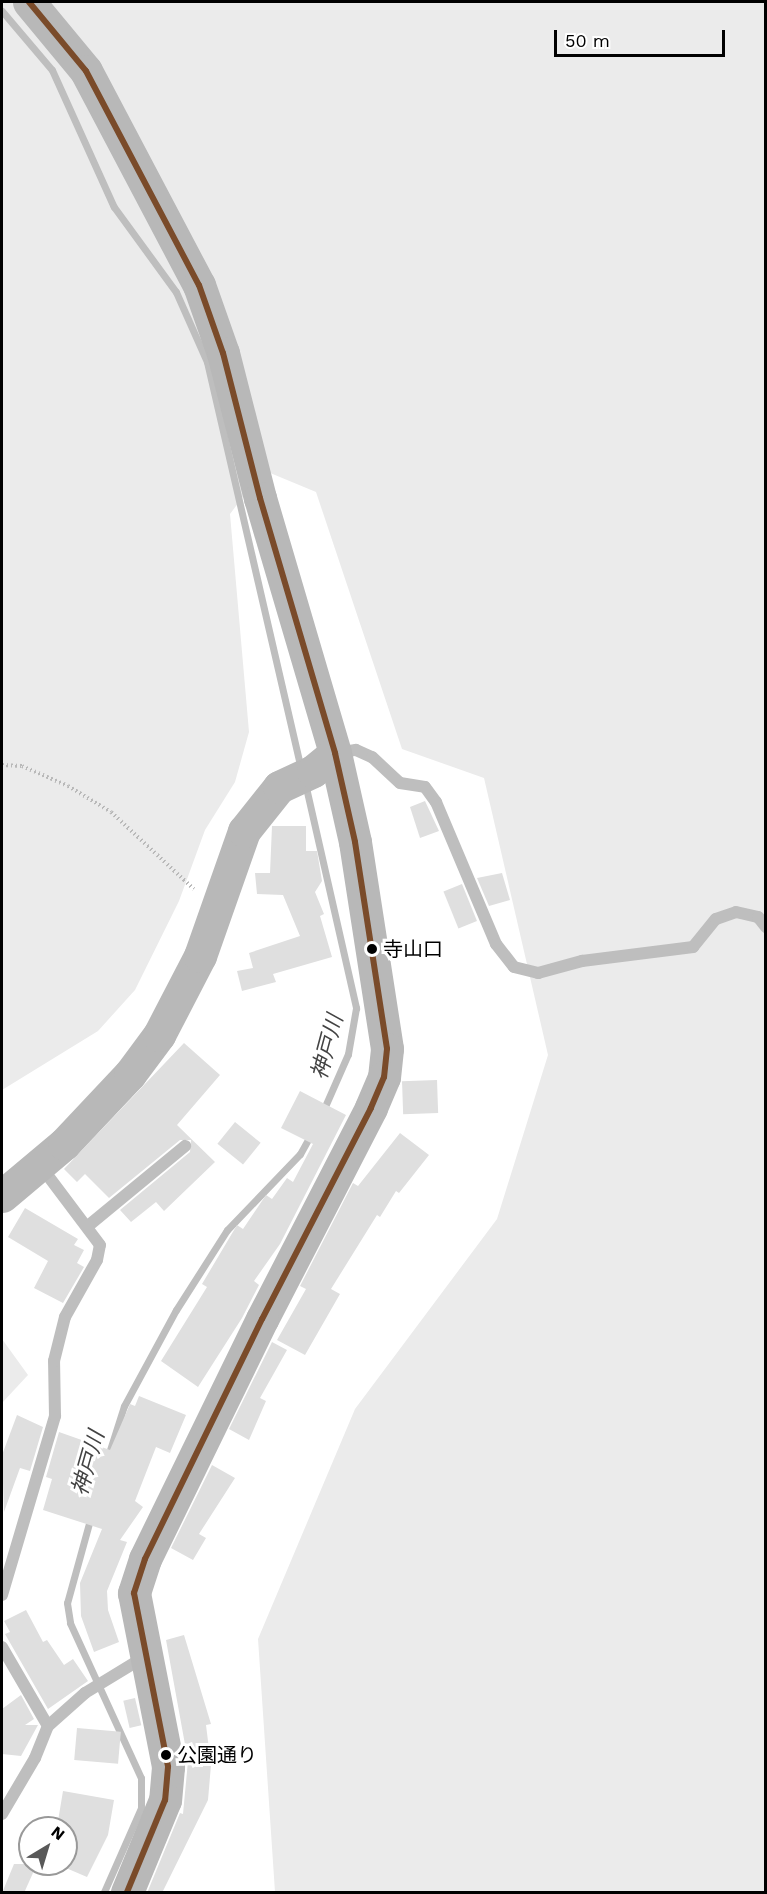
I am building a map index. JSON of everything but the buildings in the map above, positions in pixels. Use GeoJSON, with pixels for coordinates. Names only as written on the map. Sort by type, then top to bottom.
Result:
{"type":"FeatureCollection","features":[{"type":"Feature","properties":{"kind":"street"},"geometry":{"type":"LineString","coordinates":[[29,2],[86,71],[199,285],[223,352],[260,498],[335,753],[355,842],[387,1048],[384,1077],[323,1206],[262,1319],[145,1558],[134,1593],[145,1656],[165,1734],[168,1767],[165,1800],[127,1893]]}},
{"type":"Feature","properties":{"kind":"street"},"geometry":{"type":"LineString","coordinates":[[2,1196],[39,1164],[130,1074],[159,1035],[200,956],[244,831],[279,787],[312,771],[335,753]]}},
{"type":"Feature","properties":{"kind":"lane"},"geometry":{"type":"LineString","coordinates":[[335,753],[356,750],[372,757],[400,783],[425,787],[436,802],[496,944],[514,967],[538,973],[582,961],[693,947],[716,919],[736,912],[758,917],[765,927]]}},
{"type":"Feature","properties":{"kind":"lane"},"geometry":{"type":"LineString","coordinates":[[88,1226],[185,1146]]}},
{"type":"Feature","properties":{"kind":"lane"},"geometry":{"type":"LineString","coordinates":[[2,1595],[56,1416],[54,1361],[65,1317],[99,1254],[100,1245],[88,1226],[39,1164]]}},
{"type":"Feature","properties":{"kind":"lane"},"geometry":{"type":"LineString","coordinates":[[2,1647],[48,1726]]}},
{"type":"Feature","properties":{"kind":"lane"},"geometry":{"type":"LineString","coordinates":[[2,1814],[35,1758],[48,1726],[85,1693],[145,1656]]}},
{"type":"Feature","properties":{"kind":"path"},"geometry":{"type":"LineString","coordinates":[[2,765],[22,766],[68,786],[111,812],[217,910]]}},
{"type":"Feature","properties":{"kind":"shaded area"},"geometry":{"type":"Polygon","coordinates":[[[2,2],[765,2],[765,1892],[275,1892],[258,1639],[355,1409],[497,1219],[548,1055],[484,778],[402,749],[316,492],[263,470],[230,514],[249,732],[235,782],[205,830],[179,901],[135,990],[98,1031],[2,1090],[2,2]]]}},
{"type":"Feature","properties":{"kind":"shaded area"},"geometry":{"type":"Polygon","coordinates":[[[2,1339],[28,1375],[2,1403],[2,1339]]]}},
{"type":"Feature","properties":{"kind":"waterway","name":"神戸川"},"geometry":{"type":"LineString","coordinates":[[2,11],[52,70],[114,207],[176,292],[207,362],[300,766]]}},
{"type":"Feature","properties":{"kind":"waterway","name":"神戸川"},"geometry":{"type":"LineString","coordinates":[[305,783],[356,1008],[348,1054],[323,1111]]}},
{"type":"Feature","properties":{"kind":"waterway","name":"神戸川"},"geometry":{"type":"LineString","coordinates":[[108,1456],[124,1406],[176,1310],[227,1230],[300,1154],[311,1134]]}},
{"type":"Feature","properties":{"kind":"waterway","name":"神戸川"},"geometry":{"type":"LineString","coordinates":[[91,1516],[67,1603],[70,1623],[141,1778],[141,1808],[104,1892]]}},
{"type":"Feature","properties":{"kind":"transit line"},"geometry":{"type":"LineString","coordinates":[[29,2],[86,71],[199,285],[223,353],[260,498],[335,753],[355,842],[387,1049],[384,1077],[371,1108],[262,1319],[145,1559],[134,1593],[168,1767],[165,1800],[127,1892]]}},
{"type":"Feature","properties":{"kind":"place","name":"寺山口"},"geometry":{"type":"Point","coordinates":[372,949]}},
{"type":"Feature","properties":{"kind":"place","name":"公園通り"},"geometry":{"type":"Point","coordinates":[166,1755]}}]}
